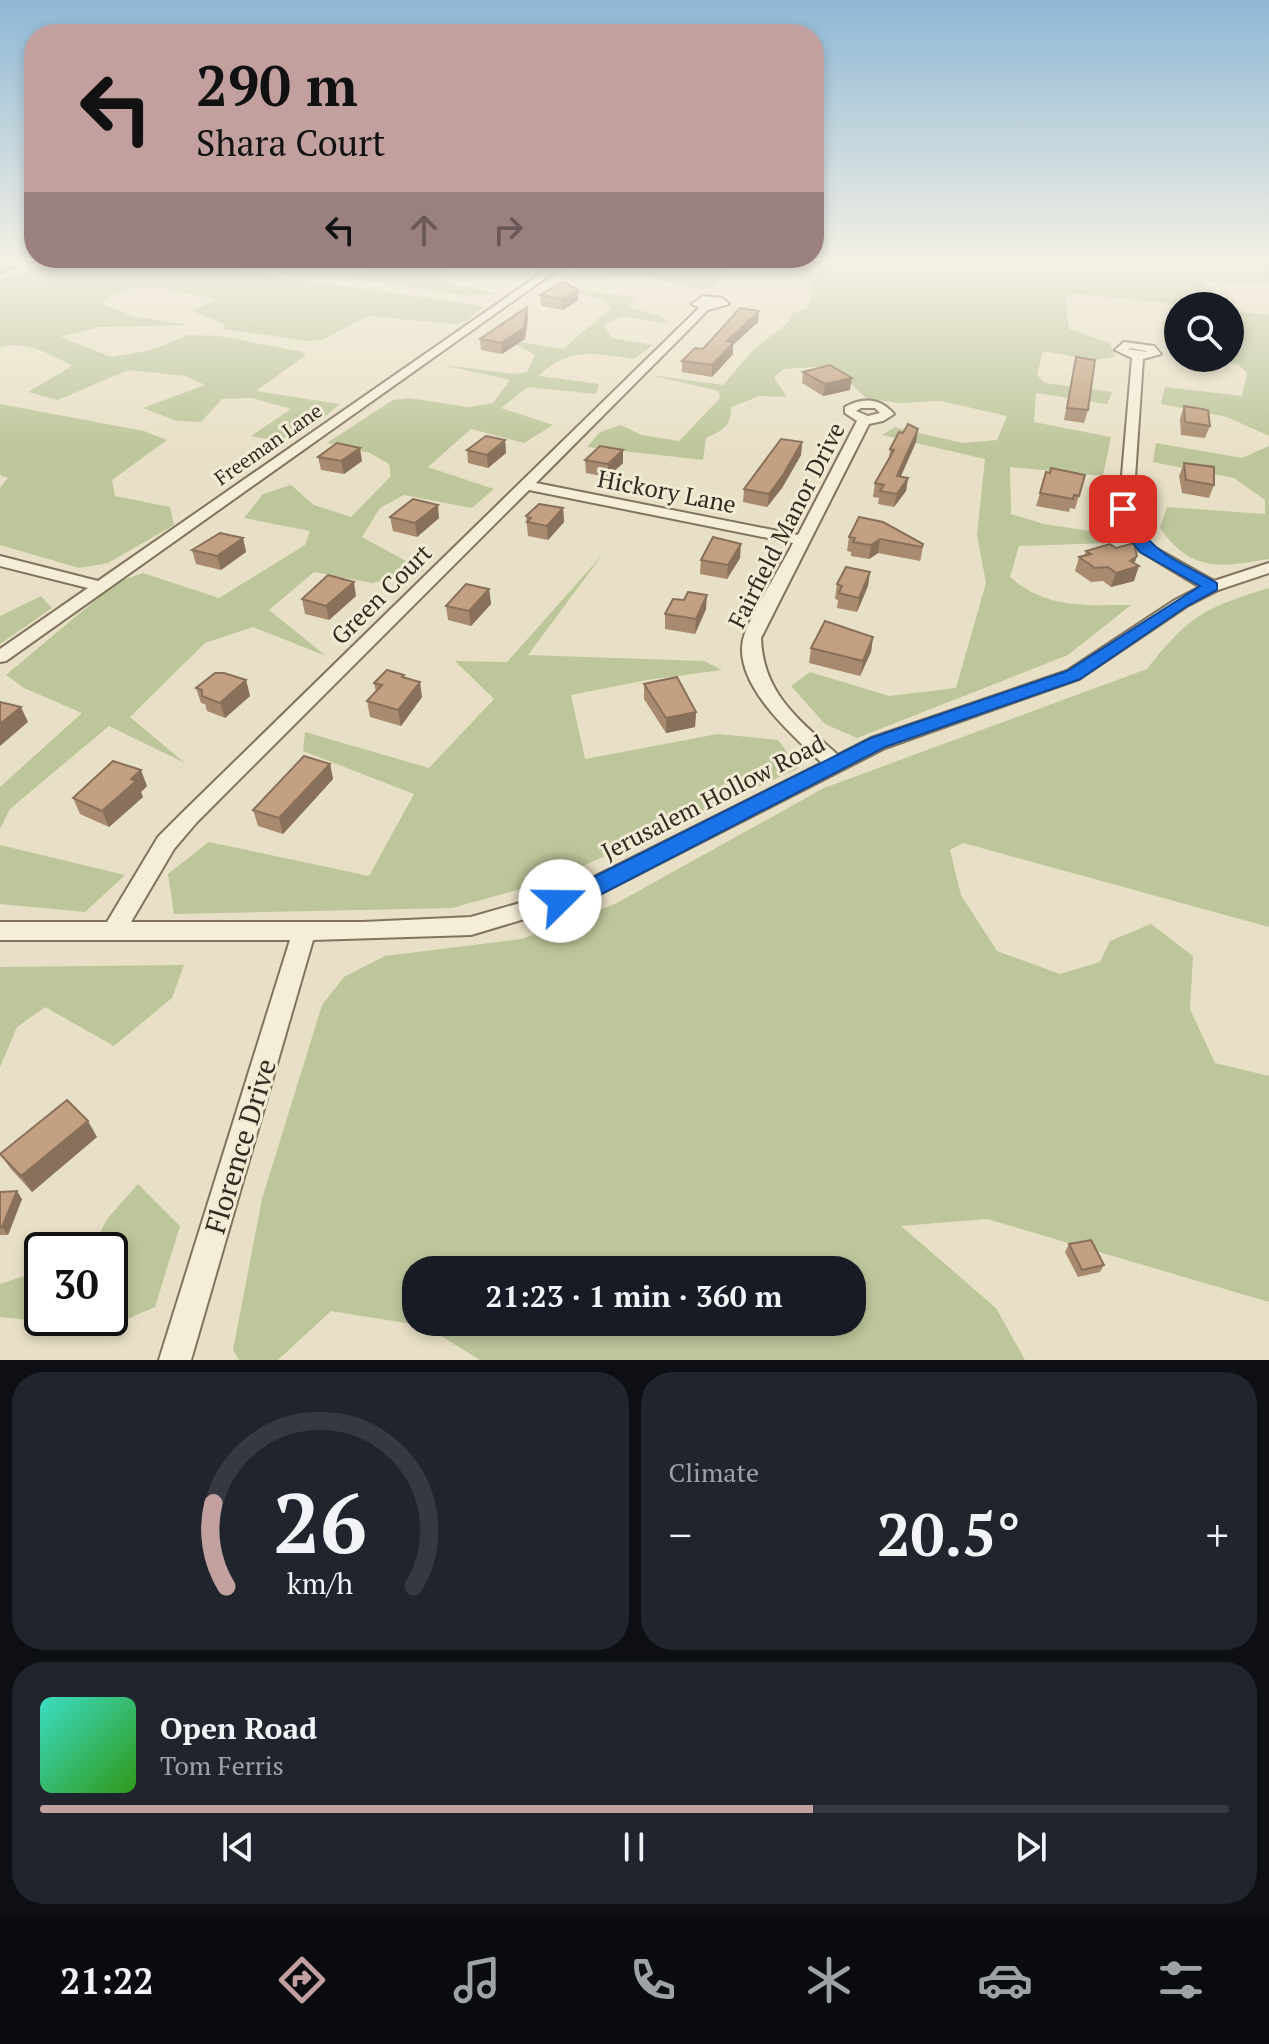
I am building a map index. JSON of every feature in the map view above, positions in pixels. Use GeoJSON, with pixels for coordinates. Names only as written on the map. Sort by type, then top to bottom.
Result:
{"type":"FeatureCollection","features":[{"type":"Feature","properties":{"kind":"street","name":"Freeman Lane"},"geometry":{"type":"LineString","coordinates":[[0,657],[474,324]]}},
{"type":"Feature","properties":{"kind":"street","name":"Green Court"},"geometry":{"type":"LineString","coordinates":[[112,933],[166,843],[190,817],[689,324]]}},
{"type":"Feature","properties":{"kind":"street"},"geometry":{"type":"LineString","coordinates":[[1138,356],[1125,522],[1145,548],[1212,587]]}},
{"type":"Feature","properties":{"kind":"street","name":"Fairfield Manor Drive"},"geometry":{"type":"LineString","coordinates":[[835,764],[783,715],[764,690],[750,656],[752,638],[760,618],[865,419]]}},
{"type":"Feature","properties":{"kind":"street","name":"Hickory Lane"},"geometry":{"type":"LineString","coordinates":[[524,485],[801,540]]}},
{"type":"Feature","properties":{"kind":"street"},"geometry":{"type":"LineString","coordinates":[[0,561],[100,586]]}},
{"type":"Feature","properties":{"kind":"street","name":"Jerusalem Hollow Road"},"geometry":{"type":"LineString","coordinates":[[0,931],[304,932],[471,926],[519,914],[580,894],[878,743],[1073,675],[1181,603],[1212,587],[1269,568]]}},
{"type":"Feature","properties":{"kind":"street","name":"Florence Drive"},"geometry":{"type":"LineString","coordinates":[[175,1360],[304,932]]}},
{"type":"Feature","properties":{"kind":"green space"},"geometry":{"type":"Polygon","coordinates":[[[0,324],[190,325],[99,327],[60,337],[112,357],[151,350],[188,335],[219,336],[303,352],[306,355],[256,391],[340,404],[300,434],[266,439],[251,436],[291,409],[252,398],[222,399],[201,422],[176,421],[143,408],[205,385],[186,376],[128,370],[58,400],[28,392],[72,366],[28,347],[0,347],[0,324]]]}},
{"type":"Feature","properties":{"kind":"green space"},"geometry":{"type":"Polygon","coordinates":[[[224,324],[352,324],[322,340],[307,341],[224,329],[224,324]]]}},
{"type":"Feature","properties":{"kind":"green space"},"geometry":{"type":"Polygon","coordinates":[[[592,324],[605,324],[612,338],[653,345],[634,359],[583,354],[560,360],[539,376],[599,384],[596,394],[528,387],[501,408],[553,425],[524,443],[471,429],[428,467],[494,489],[472,508],[404,495],[380,508],[362,537],[424,571],[372,583],[314,572],[269,610],[326,656],[253,627],[205,643],[130,717],[185,763],[109,726],[10,809],[0,829],[0,787],[82,713],[24,688],[6,675],[117,582],[143,573],[219,598],[305,545],[310,531],[244,518],[263,494],[291,485],[314,505],[351,517],[391,476],[389,464],[370,453],[327,443],[393,400],[409,398],[469,407],[493,403],[510,380],[443,365],[513,374],[527,372],[535,355],[516,344],[483,336],[563,349],[592,324]]]}},
{"type":"Feature","properties":{"kind":"green space"},"geometry":{"type":"Polygon","coordinates":[[[786,324],[1068,324],[1069,329],[1110,343],[1115,357],[1095,360],[1043,351],[1037,375],[1045,383],[1112,392],[1107,404],[1036,393],[1034,422],[1111,437],[1103,476],[1010,467],[1011,514],[1044,524],[1104,533],[1111,543],[1019,546],[1010,577],[1052,600],[1082,605],[1131,605],[1068,655],[857,738],[825,724],[791,686],[810,672],[889,696],[956,688],[986,583],[977,535],[985,459],[882,435],[895,427],[962,443],[997,440],[1007,416],[941,401],[898,403],[866,398],[832,366],[784,369],[774,377],[787,397],[760,396],[731,407],[725,427],[706,438],[703,460],[587,447],[600,432],[621,425],[642,435],[679,441],[720,398],[719,391],[650,375],[723,385],[754,349],[786,324]]]}},
{"type":"Feature","properties":{"kind":"green space"},"geometry":{"type":"Polygon","coordinates":[[[1244,324],[1269,324],[1269,436],[1227,417],[1161,404],[1165,387],[1242,396],[1247,373],[1244,370],[1244,324]]]}},
{"type":"Feature","properties":{"kind":"green space"},"geometry":{"type":"Polygon","coordinates":[[[0,404],[144,431],[167,440],[112,480],[115,496],[170,507],[174,525],[108,563],[79,568],[0,545],[0,488],[8,478],[0,475],[0,404]]]}},
{"type":"Feature","properties":{"kind":"green space"},"geometry":{"type":"Polygon","coordinates":[[[1156,443],[1242,458],[1269,446],[1269,559],[1221,565],[1208,563],[1196,560],[1172,543],[1160,528],[1167,507],[1265,514],[1265,500],[1234,478],[1153,462],[1156,443]]]}},
{"type":"Feature","properties":{"kind":"green space"},"geometry":{"type":"Polygon","coordinates":[[[603,554],[528,655],[704,661],[722,670],[571,695],[585,759],[718,734],[778,740],[799,768],[550,881],[452,908],[174,914],[168,874],[209,842],[369,876],[414,794],[303,751],[305,732],[429,768],[494,699],[455,661],[507,662],[603,554]]]}},
{"type":"Feature","properties":{"kind":"green space"},"geometry":{"type":"Polygon","coordinates":[[[1269,588],[1269,927],[963,843],[950,850],[961,895],[997,951],[1060,974],[1100,962],[1110,941],[1151,924],[1193,956],[1190,1009],[1215,1063],[1269,1076],[1269,1302],[987,1219],[901,1226],[996,1308],[1025,1360],[480,1360],[441,1336],[866,1336],[866,1256],[402,1256],[402,1322],[331,1311],[278,1360],[239,1360],[233,1350],[262,1199],[322,1005],[344,977],[385,956],[522,939],[615,904],[824,788],[1147,669],[1187,625],[1213,608],[1269,588]]]}},
{"type":"Feature","properties":{"kind":"green space"},"geometry":{"type":"Polygon","coordinates":[[[41,596],[52,608],[0,644],[0,616],[41,596]]]}},
{"type":"Feature","properties":{"kind":"green space"},"geometry":{"type":"Polygon","coordinates":[[[0,845],[125,875],[85,912],[0,904],[0,845]]]}},
{"type":"Feature","properties":{"kind":"green space"},"geometry":{"type":"Polygon","coordinates":[[[184,965],[172,998],[114,1046],[45,1007],[17,1027],[0,1067],[0,967],[184,965]]]}},
{"type":"Feature","properties":{"kind":"green space"},"geometry":{"type":"Polygon","coordinates":[[[138,1184],[180,1226],[155,1307],[128,1319],[128,1232],[100,1232],[107,1219],[138,1184]]]}},
{"type":"Feature","properties":{"kind":"green space"},"geometry":{"type":"Polygon","coordinates":[[[24,1276],[24,1319],[0,1317],[0,1284],[24,1276]]]}},
{"type":"Feature","properties":{"kind":"building"},"geometry":{"type":"Polygon","coordinates":[[[501,324],[525,324],[524,328],[501,343],[480,339],[501,324]]]}},
{"type":"Feature","properties":{"kind":"building"},"geometry":{"type":"Polygon","coordinates":[[[725,324],[745,324],[727,341],[734,342],[712,365],[682,361],[695,348],[703,349],[725,324]]]}},
{"type":"Feature","properties":{"kind":"building"},"geometry":{"type":"Polygon","coordinates":[[[1076,357],[1095,360],[1088,410],[1067,408],[1076,357]]]}},
{"type":"Feature","properties":{"kind":"building"},"geometry":{"type":"Polygon","coordinates":[[[830,365],[852,378],[825,384],[803,372],[830,365]]]}},
{"type":"Feature","properties":{"kind":"building"},"geometry":{"type":"Polygon","coordinates":[[[1184,406],[1208,410],[1210,426],[1185,422],[1184,406]]]}},
{"type":"Feature","properties":{"kind":"building"},"geometry":{"type":"Polygon","coordinates":[[[908,424],[918,429],[897,476],[908,478],[897,494],[880,491],[884,485],[875,483],[894,450],[890,449],[899,432],[903,433],[908,424]]]}},
{"type":"Feature","properties":{"kind":"building"},"geometry":{"type":"Polygon","coordinates":[[[486,436],[505,440],[487,455],[467,450],[486,436]]]}},
{"type":"Feature","properties":{"kind":"building"},"geometry":{"type":"Polygon","coordinates":[[[781,439],[802,442],[769,494],[744,489],[781,439]]]}},
{"type":"Feature","properties":{"kind":"building"},"geometry":{"type":"Polygon","coordinates":[[[337,443],[360,448],[341,461],[318,457],[337,443]]]}},
{"type":"Feature","properties":{"kind":"building"},"geometry":{"type":"Polygon","coordinates":[[[600,446],[623,450],[608,464],[585,460],[600,446]]]}},
{"type":"Feature","properties":{"kind":"building"},"geometry":{"type":"Polygon","coordinates":[[[1184,463],[1214,467],[1214,485],[1186,480],[1184,463]]]}},
{"type":"Feature","properties":{"kind":"building"},"geometry":{"type":"Polygon","coordinates":[[[1051,468],[1085,475],[1079,496],[1074,495],[1073,499],[1040,493],[1046,472],[1050,473],[1051,468]]]}},
{"type":"Feature","properties":{"kind":"building"},"geometry":{"type":"Polygon","coordinates":[[[413,499],[438,505],[415,523],[390,517],[413,499]]]}},
{"type":"Feature","properties":{"kind":"building"},"geometry":{"type":"Polygon","coordinates":[[[539,504],[563,508],[547,526],[527,522],[531,518],[526,516],[539,504]]]}},
{"type":"Feature","properties":{"kind":"building"},"geometry":{"type":"Polygon","coordinates":[[[859,517],[883,522],[923,544],[922,547],[880,539],[871,545],[853,542],[855,538],[849,537],[859,517]]]}},
{"type":"Feature","properties":{"kind":"building"},"geometry":{"type":"Polygon","coordinates":[[[220,533],[243,538],[217,556],[192,550],[220,533]]]}},
{"type":"Feature","properties":{"kind":"building"},"geometry":{"type":"Polygon","coordinates":[[[713,537],[741,544],[728,565],[701,560],[713,537]]]}},
{"type":"Feature","properties":{"kind":"building"},"geometry":{"type":"Polygon","coordinates":[[[1134,543],[1137,556],[1130,561],[1139,566],[1116,573],[1108,567],[1095,568],[1079,557],[1091,554],[1086,551],[1110,544],[1116,548],[1134,543]]]}},
{"type":"Feature","properties":{"kind":"building"},"geometry":{"type":"Polygon","coordinates":[[[846,567],[870,572],[859,598],[839,593],[842,586],[837,584],[846,567]]]}},
{"type":"Feature","properties":{"kind":"building"},"geometry":{"type":"Polygon","coordinates":[[[328,575],[354,582],[326,606],[302,599],[328,575]]]}},
{"type":"Feature","properties":{"kind":"building"},"geometry":{"type":"Polygon","coordinates":[[[466,584],[489,589],[469,611],[446,606],[466,584]]]}},
{"type":"Feature","properties":{"kind":"building"},"geometry":{"type":"Polygon","coordinates":[[[688,592],[707,595],[696,619],[665,614],[673,599],[684,600],[688,592]]]}},
{"type":"Feature","properties":{"kind":"building"},"geometry":{"type":"Polygon","coordinates":[[[825,621],[873,637],[863,661],[811,648],[825,621]]]}},
{"type":"Feature","properties":{"kind":"building"},"geometry":{"type":"Polygon","coordinates":[[[387,670],[420,682],[398,710],[367,701],[382,685],[374,683],[387,670]]]}},
{"type":"Feature","properties":{"kind":"building"},"geometry":{"type":"Polygon","coordinates":[[[215,673],[246,680],[220,703],[202,696],[202,690],[196,688],[215,673]]]}},
{"type":"Feature","properties":{"kind":"building"},"geometry":{"type":"Polygon","coordinates":[[[677,677],[696,712],[666,718],[644,684],[677,677]]]}},
{"type":"Feature","properties":{"kind":"building"},"geometry":{"type":"Polygon","coordinates":[[[0,702],[21,707],[0,724],[0,702]]]}},
{"type":"Feature","properties":{"kind":"building"},"geometry":{"type":"Polygon","coordinates":[[[304,756],[330,764],[279,818],[253,810],[304,756]]]}},
{"type":"Feature","properties":{"kind":"building"},"geometry":{"type":"Polygon","coordinates":[[[113,761],[141,770],[131,779],[136,781],[102,811],[73,798],[113,761]]]}},
{"type":"Feature","properties":{"kind":"building"},"geometry":{"type":"Polygon","coordinates":[[[67,1100],[88,1121],[21,1176],[0,1154],[67,1100]]]}},
{"type":"Feature","properties":{"kind":"building"},"geometry":{"type":"Polygon","coordinates":[[[17,1191],[2,1227],[0,1228],[0,1192],[17,1191]]]}},
{"type":"Feature","properties":{"kind":"building"},"geometry":{"type":"Polygon","coordinates":[[[1091,1240],[1104,1265],[1082,1270],[1069,1244],[1091,1240]]]}},
{"type":"Feature","properties":{"kind":"route"},"geometry":{"type":"LineString","coordinates":[[560,901],[580,894],[878,743],[1073,675],[1181,603],[1212,587],[1145,548],[1125,522],[1123,509]]}}]}
